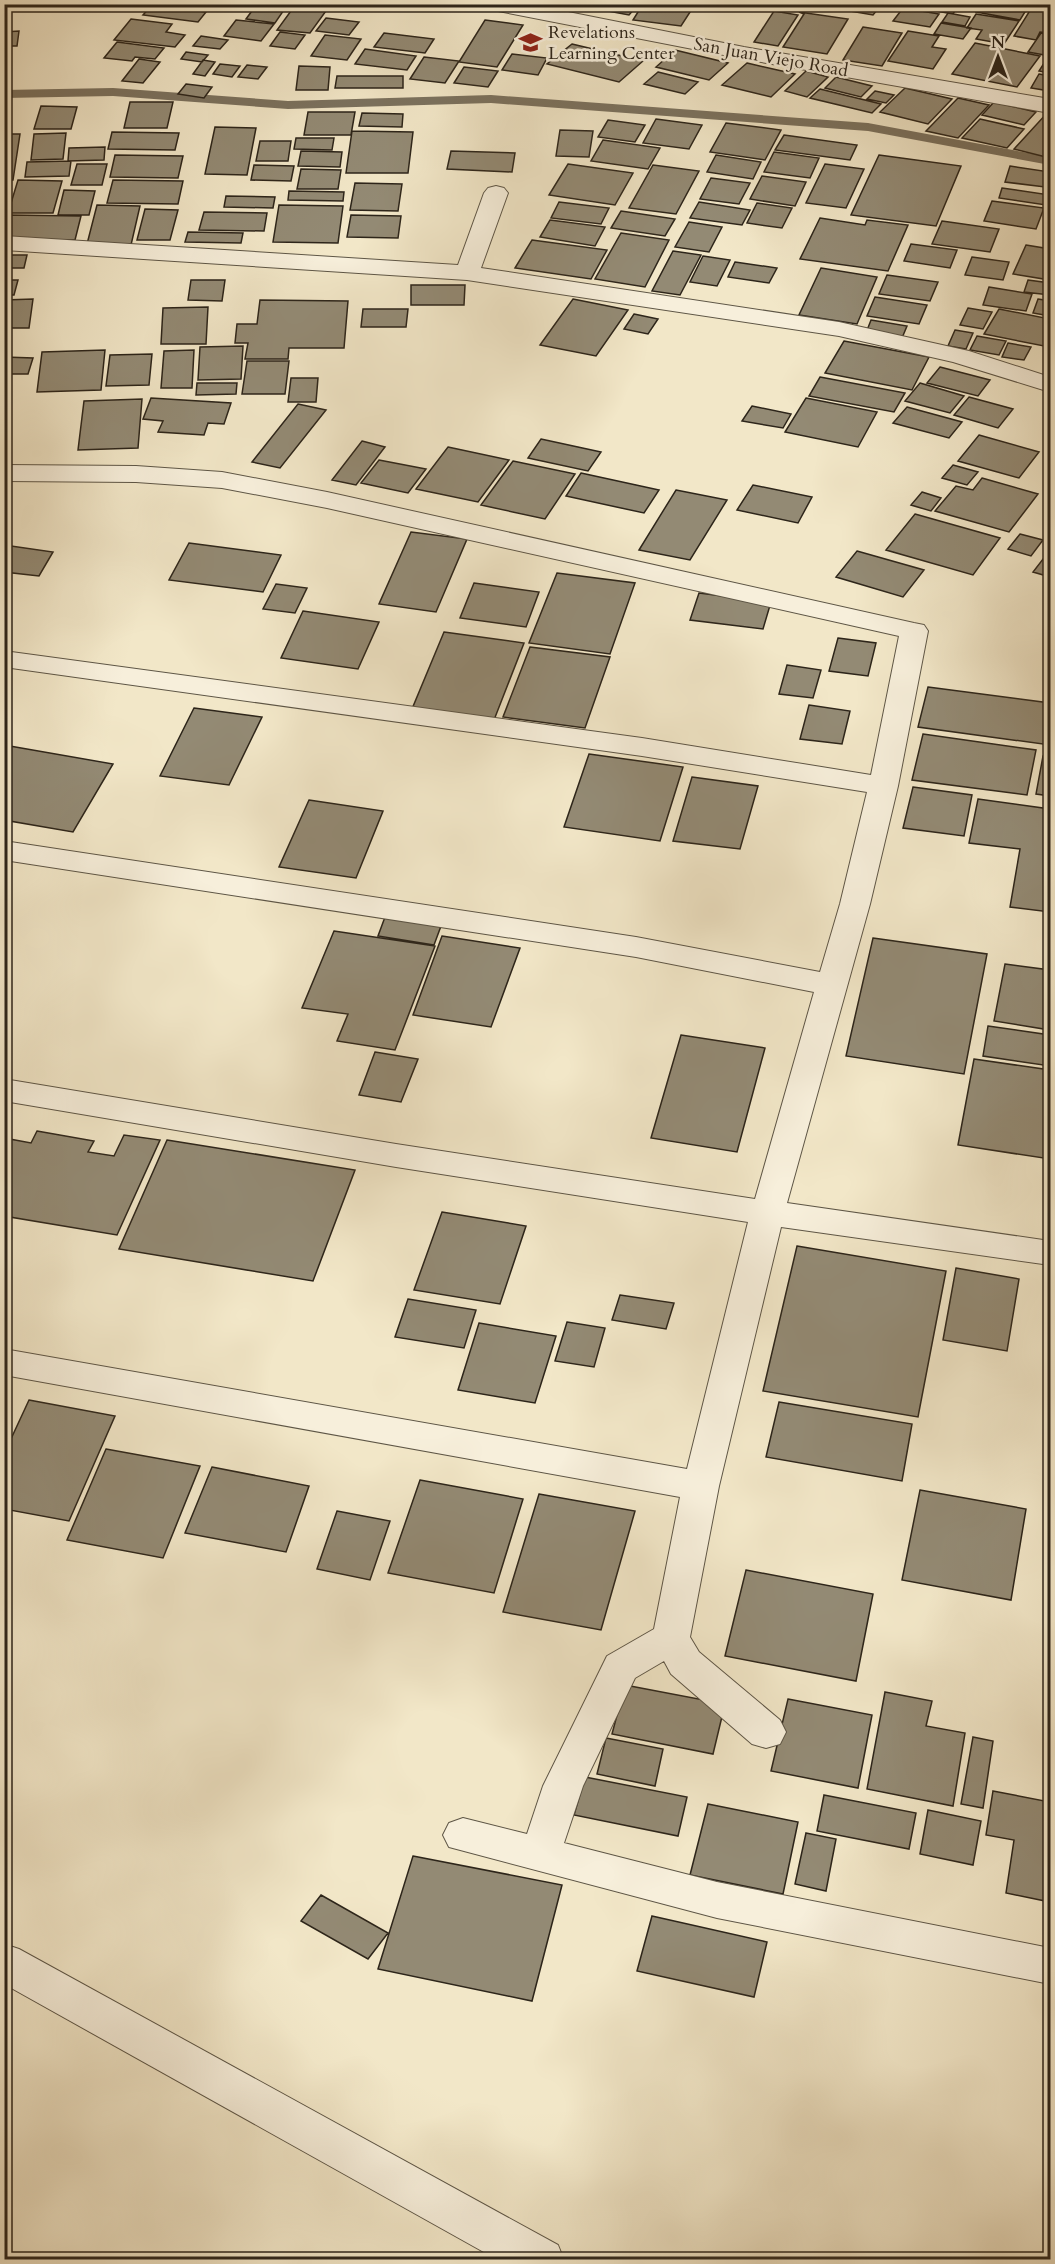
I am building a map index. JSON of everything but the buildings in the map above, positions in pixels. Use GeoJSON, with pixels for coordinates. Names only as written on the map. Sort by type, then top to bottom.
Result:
{"type":"FeatureCollection","features":[{"type":"Feature","properties":{"kind":"street","name":"San Juan Viejo Road"},"geometry":{"type":"LineString","coordinates":[[493,4],[744,53],[1050,106]]}},
{"type":"Feature","properties":{"kind":"street"},"geometry":{"type":"LineString","coordinates":[[467,273],[496,193]]}},
{"type":"Feature","properties":{"kind":"street"},"geometry":{"type":"LineString","coordinates":[[4,243],[467,273],[839,329],[960,356],[1050,385]]}},
{"type":"Feature","properties":{"kind":"street"},"geometry":{"type":"LineString","coordinates":[[4,472],[136,474],[222,480],[327,500],[914,631],[883,786],[833,985],[767,1214],[701,1486],[671,1638],[685,1663],[766,1732]]}},
{"type":"Feature","properties":{"kind":"street"},"geometry":{"type":"LineString","coordinates":[[4,659],[642,747],[883,786]]}},
{"type":"Feature","properties":{"kind":"street"},"geometry":{"type":"LineString","coordinates":[[4,850],[636,947],[833,985]]}},
{"type":"Feature","properties":{"kind":"street"},"geometry":{"type":"LineString","coordinates":[[4,1090],[320,1144],[767,1214],[1050,1252]]}},
{"type":"Feature","properties":{"kind":"street"},"geometry":{"type":"LineString","coordinates":[[4,1362],[701,1486]]}},
{"type":"Feature","properties":{"kind":"street"},"geometry":{"type":"LineString","coordinates":[[541,1853],[563,1786],[621,1667],[671,1638]]}},
{"type":"Feature","properties":{"kind":"street"},"geometry":{"type":"LineString","coordinates":[[463,1835],[541,1853],[717,1900],[1050,1966]]}},
{"type":"Feature","properties":{"kind":"street"},"geometry":{"type":"LineString","coordinates":[[4,1962],[542,2259]]}},
{"type":"Feature","properties":{"kind":"waterway"},"geometry":{"type":"LineString","coordinates":[[4,94],[113,92],[288,105],[491,99],[868,127],[1050,161]]}},
{"type":"Feature","properties":{"kind":"place","name":"Revelations Learning Center"},"geometry":{"type":"Point","coordinates":[530,42]}}]}
